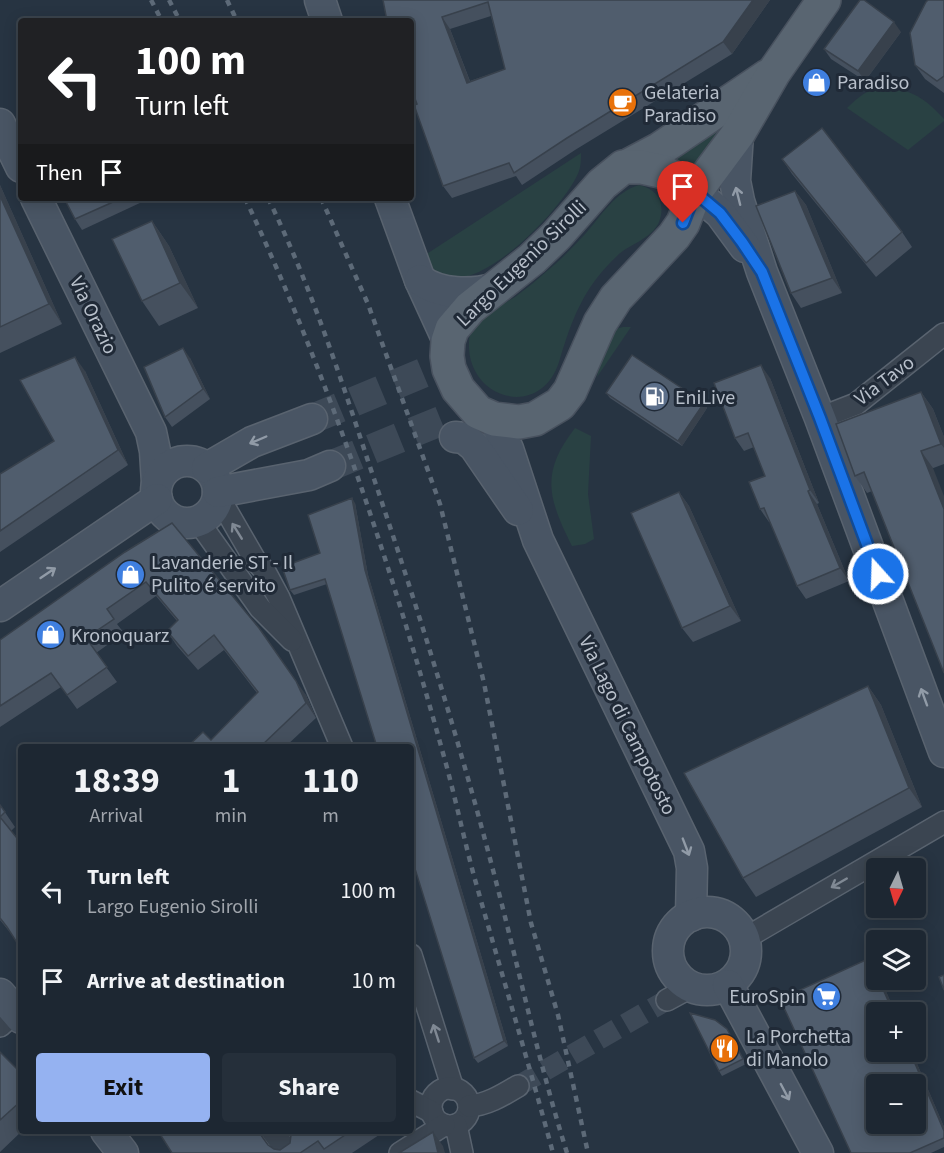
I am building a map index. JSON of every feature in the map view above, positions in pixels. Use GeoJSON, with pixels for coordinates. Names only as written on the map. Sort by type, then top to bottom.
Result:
{"type":"FeatureCollection","features":[{"type":"Feature","properties":{"kind":"main road"},"geometry":{"type":"LineString","coordinates":[[442,356],[458,389],[469,422],[519,422],[536,419],[560,404],[570,391],[600,323],[616,298],[674,236],[683,223],[695,192],[738,134],[774,72],[824,0]]}},
{"type":"Feature","properties":{"kind":"main road","name":"Largo Eugenio Sirolli"},"geometry":{"type":"LineString","coordinates":[[442,356],[459,319],[514,275],[556,236],[613,174],[660,149],[774,72]]}},
{"type":"Feature","properties":{"kind":"main road"},"geometry":{"type":"LineString","coordinates":[[628,166],[664,172],[695,192]]}},
{"type":"Feature","properties":{"kind":"street"},"geometry":{"type":"LineString","coordinates":[[320,0],[326,18]]}},
{"type":"Feature","properties":{"kind":"street"},"geometry":{"type":"LineString","coordinates":[[0,124],[18,161]]}},
{"type":"Feature","properties":{"kind":"street"},"geometry":{"type":"LineString","coordinates":[[738,134],[735,181],[739,201],[762,272],[820,418],[944,752]]}},
{"type":"Feature","properties":{"kind":"street"},"geometry":{"type":"LineString","coordinates":[[695,192],[720,213],[762,272]]}},
{"type":"Feature","properties":{"kind":"street","name":"Via Orazio"},"geometry":{"type":"LineString","coordinates":[[37,201],[151,432],[155,451],[157,491]]}},
{"type":"Feature","properties":{"kind":"street"},"geometry":{"type":"LineString","coordinates":[[391,201],[420,280],[442,356]]}},
{"type":"Feature","properties":{"kind":"street"},"geometry":{"type":"LineString","coordinates":[[420,280],[436,288],[468,293],[495,288]]}},
{"type":"Feature","properties":{"kind":"street","name":"Via Tavo"},"geometry":{"type":"LineString","coordinates":[[820,418],[856,404],[944,334]]}},
{"type":"Feature","properties":{"kind":"street"},"geometry":{"type":"LineString","coordinates":[[207,479],[252,442],[312,418]]}},
{"type":"Feature","properties":{"kind":"street","name":"Via Lago di Campotosto"},"geometry":{"type":"LineString","coordinates":[[538,540],[474,447],[464,438],[469,422],[508,448],[538,540],[689,851],[693,877],[691,916]]}},
{"type":"Feature","properties":{"kind":"street","name":"Via Orazio"},"geometry":{"type":"LineString","coordinates":[[151,432],[164,447],[207,479],[255,560],[264,570],[279,598],[338,744]]}},
{"type":"Feature","properties":{"kind":"street"},"geometry":{"type":"LineString","coordinates":[[0,606],[157,491],[166,469],[174,463],[207,479],[309,475],[330,466]]}},
{"type":"Feature","properties":{"kind":"street"},"geometry":{"type":"LineString","coordinates":[[157,491],[161,509],[168,516],[188,523],[198,521],[212,510],[207,479]]}},
{"type":"Feature","properties":{"kind":"street","name":"Via Orazio"},"geometry":{"type":"LineString","coordinates":[[198,521],[260,608],[299,646]]}},
{"type":"Feature","properties":{"kind":"street"},"geometry":{"type":"LineString","coordinates":[[744,939],[944,822]]}},
{"type":"Feature","properties":{"kind":"street"},"geometry":{"type":"LineString","coordinates":[[701,913],[723,915],[739,929],[744,939],[746,952],[744,966],[728,985],[710,990],[683,981],[671,966],[668,946],[676,928],[691,916],[701,913]]}},
{"type":"Feature","properties":{"kind":"street"},"geometry":{"type":"LineString","coordinates":[[414,965],[453,1089]]}},
{"type":"Feature","properties":{"kind":"street"},"geometry":{"type":"LineString","coordinates":[[728,985],[818,1153]]}},
{"type":"Feature","properties":{"kind":"street"},"geometry":{"type":"LineString","coordinates":[[469,1106],[491,1101],[518,1086]]}},
{"type":"Feature","properties":{"kind":"street"},"geometry":{"type":"LineString","coordinates":[[400,1153],[444,1121],[466,1118],[469,1106],[466,1097],[453,1089],[447,1089],[433,1100],[444,1121],[462,1153]]}},
{"type":"Feature","properties":{"kind":"street"},"geometry":{"type":"LineString","coordinates":[[414,1103],[444,1121]]}},
{"type":"Feature","properties":{"kind":"street"},"geometry":{"type":"LineString","coordinates":[[108,1134],[123,1153]]}},
{"type":"Feature","properties":{"kind":"street"},"geometry":{"type":"LineString","coordinates":[[274,1134],[289,1153]]}},
{"type":"Feature","properties":{"kind":"green space"},"geometry":{"type":"Polygon","coordinates":[[[891,87],[920,98],[944,119],[908,150],[847,108],[867,92],[891,87]]]}},
{"type":"Feature","properties":{"kind":"green space"},"geometry":{"type":"Polygon","coordinates":[[[716,126],[721,129],[694,173],[672,157],[716,126]]]}},
{"type":"Feature","properties":{"kind":"green space"},"geometry":{"type":"Polygon","coordinates":[[[581,153],[579,171],[571,187],[539,226],[497,262],[475,274],[454,279],[437,275],[428,267],[422,257],[581,153]]]}},
{"type":"Feature","properties":{"kind":"green space"},"geometry":{"type":"Polygon","coordinates":[[[639,185],[651,190],[659,198],[662,209],[659,222],[651,233],[617,256],[595,280],[574,318],[559,362],[550,380],[536,392],[521,397],[506,395],[491,389],[479,377],[471,362],[469,342],[474,326],[552,267],[616,199],[630,188],[639,185]]]}},
{"type":"Feature","properties":{"kind":"green space"},"geometry":{"type":"Polygon","coordinates":[[[631,327],[597,377],[601,357],[611,330],[631,327]]]}},
{"type":"Feature","properties":{"kind":"green space"},"geometry":{"type":"Polygon","coordinates":[[[575,428],[591,436],[588,494],[594,539],[585,544],[572,546],[557,514],[551,486],[556,459],[575,428]]]}},
{"type":"Feature","properties":{"kind":"building"},"geometry":{"type":"Polygon","coordinates":[[[383,0],[753,0],[723,42],[514,173],[509,163],[443,186],[414,105],[417,104],[414,96],[414,18],[386,18],[383,0]],[[488,2],[442,17],[467,83],[505,69],[488,2]]]}},
{"type":"Feature","properties":{"kind":"building"},"geometry":{"type":"Polygon","coordinates":[[[860,0],[864,0],[894,22],[858,71],[824,49],[860,0]]]}},
{"type":"Feature","properties":{"kind":"building"},"geometry":{"type":"Polygon","coordinates":[[[928,0],[944,0],[944,76],[937,81],[915,65],[910,33],[928,0]]]}},
{"type":"Feature","properties":{"kind":"building"},"geometry":{"type":"Polygon","coordinates":[[[822,128],[902,232],[866,263],[782,159],[822,128]]]}},
{"type":"Feature","properties":{"kind":"building"},"geometry":{"type":"Polygon","coordinates":[[[795,191],[832,278],[791,293],[756,206],[795,191]]]}},
{"type":"Feature","properties":{"kind":"building"},"geometry":{"type":"Polygon","coordinates":[[[0,196],[49,304],[0,327],[0,196]]]}},
{"type":"Feature","properties":{"kind":"building"},"geometry":{"type":"Polygon","coordinates":[[[66,201],[115,201],[75,219],[66,201]]]}},
{"type":"Feature","properties":{"kind":"building"},"geometry":{"type":"Polygon","coordinates":[[[152,221],[180,283],[142,301],[112,239],[152,221]]]}},
{"type":"Feature","properties":{"kind":"building"},"geometry":{"type":"Polygon","coordinates":[[[183,348],[203,389],[165,417],[144,367],[183,348]]]}},
{"type":"Feature","properties":{"kind":"building"},"geometry":{"type":"Polygon","coordinates":[[[632,355],[704,403],[678,441],[606,393],[632,355]]]}},
{"type":"Feature","properties":{"kind":"building"},"geometry":{"type":"Polygon","coordinates":[[[75,357],[118,450],[0,531],[0,474],[54,441],[20,380],[75,357]]]}},
{"type":"Feature","properties":{"kind":"building"},"geometry":{"type":"Polygon","coordinates":[[[761,365],[810,490],[808,491],[840,568],[797,586],[764,508],[760,509],[749,482],[765,476],[748,433],[735,438],[714,383],[761,365]]]}},
{"type":"Feature","properties":{"kind":"building"},"geometry":{"type":"Polygon","coordinates":[[[921,392],[941,444],[921,451],[944,509],[944,673],[864,472],[855,476],[836,424],[921,392]]]}},
{"type":"Feature","properties":{"kind":"building"},"geometry":{"type":"Polygon","coordinates":[[[679,492],[730,606],[682,628],[631,513],[679,492]]]}},
{"type":"Feature","properties":{"kind":"building"},"geometry":{"type":"Polygon","coordinates":[[[352,498],[365,570],[504,1041],[474,1058],[414,866],[414,744],[376,744],[325,579],[290,590],[282,567],[320,553],[308,515],[352,498]]]}},
{"type":"Feature","properties":{"kind":"building"},"geometry":{"type":"Polygon","coordinates":[[[172,523],[259,628],[296,681],[306,703],[263,744],[190,744],[203,732],[211,740],[258,692],[214,635],[188,656],[167,631],[178,620],[146,582],[107,609],[114,619],[86,638],[107,667],[67,695],[51,673],[0,706],[0,640],[125,552],[172,523]]]}},
{"type":"Feature","properties":{"kind":"building"},"geometry":{"type":"Polygon","coordinates":[[[868,686],[909,788],[743,878],[684,773],[868,686]]]}},
{"type":"Feature","properties":{"kind":"building"},"geometry":{"type":"Polygon","coordinates":[[[0,805],[5,812],[0,817],[0,805]]]}},
{"type":"Feature","properties":{"kind":"building"},"geometry":{"type":"Polygon","coordinates":[[[0,817],[18,839],[18,944],[0,918],[0,817]]]}},
{"type":"Feature","properties":{"kind":"building"},"geometry":{"type":"Polygon","coordinates":[[[866,960],[866,990],[883,990],[889,1002],[866,1002],[866,1062],[914,1062],[919,1074],[866,1074],[866,1134],[926,1134],[926,1089],[944,1131],[944,1138],[910,1153],[851,1153],[780,999],[866,960]]]}},
{"type":"Feature","properties":{"kind":"building"},"geometry":{"type":"Polygon","coordinates":[[[944,975],[944,990],[939,977],[944,975]]]}},
{"type":"Feature","properties":{"kind":"building"},"geometry":{"type":"Polygon","coordinates":[[[690,1013],[715,1020],[727,1029],[743,1059],[719,1071],[690,1013]]]}},
{"type":"Feature","properties":{"kind":"building"},"geometry":{"type":"Polygon","coordinates":[[[0,1052],[18,1070],[18,1104],[0,1120],[0,1052]]]}},
{"type":"Feature","properties":{"kind":"building"},"geometry":{"type":"Polygon","coordinates":[[[433,1132],[438,1153],[399,1153],[433,1132]]]}},
{"type":"Feature","properties":{"kind":"building"},"geometry":{"type":"Polygon","coordinates":[[[160,1134],[260,1134],[268,1145],[280,1150],[290,1143],[290,1134],[346,1134],[324,1149],[318,1141],[300,1153],[172,1153],[160,1134]]]}},
{"type":"Feature","properties":{"kind":"tunnel"},"geometry":{"type":"LineString","coordinates":[[312,419],[430,370]]}},
{"type":"Feature","properties":{"kind":"tunnel"},"geometry":{"type":"LineString","coordinates":[[330,466],[448,418]]}},
{"type":"Feature","properties":{"kind":"tunnel"},"geometry":{"type":"LineString","coordinates":[[518,1086],[667,1000]]}},
{"type":"Feature","properties":{"kind":"railway"},"geometry":{"type":"LineString","coordinates":[[151,0],[160,18]]}},
{"type":"Feature","properties":{"kind":"railway"},"geometry":{"type":"LineString","coordinates":[[169,0],[178,18]]}},
{"type":"Feature","properties":{"kind":"railway"},"geometry":{"type":"LineString","coordinates":[[227,0],[236,18]]}},
{"type":"Feature","properties":{"kind":"railway"},"geometry":{"type":"LineString","coordinates":[[246,201],[305,336],[358,476],[382,548],[426,692],[474,876],[553,1153]]}},
{"type":"Feature","properties":{"kind":"railway"},"geometry":{"type":"LineString","coordinates":[[269,201],[297,262],[334,361],[434,665],[479,818],[537,1048],[567,1153]]}},
{"type":"Feature","properties":{"kind":"railway"},"geometry":{"type":"LineString","coordinates":[[322,201],[368,304],[440,504],[484,683],[531,923],[558,1015],[588,1153]]}},
{"type":"Feature","properties":{"kind":"place","name":"Paradiso"},"geometry":{"type":"Point","coordinates":[816,82]}},
{"type":"Feature","properties":{"kind":"place","name":"Gelateria Paradiso"},"geometry":{"type":"Point","coordinates":[623,103]}},
{"type":"Feature","properties":{"kind":"place","name":"EniLive"},"geometry":{"type":"Point","coordinates":[654,397]}},
{"type":"Feature","properties":{"kind":"place","name":"Lavanderie ST - Il Pulito é servito"},"geometry":{"type":"Point","coordinates":[130,574]}},
{"type":"Feature","properties":{"kind":"place","name":"Kronoquarz"},"geometry":{"type":"Point","coordinates":[50,635]}},
{"type":"Feature","properties":{"kind":"place","name":"EuroSpin"},"geometry":{"type":"Point","coordinates":[827,996]}},
{"type":"Feature","properties":{"kind":"place","name":"La Porchetta di Manolo"},"geometry":{"type":"Point","coordinates":[725,1048]}},
{"type":"Feature","properties":{"kind":"route"},"geometry":{"type":"LineString","coordinates":[[683,223],[695,192],[720,213],[762,272],[878,574]]}}]}
